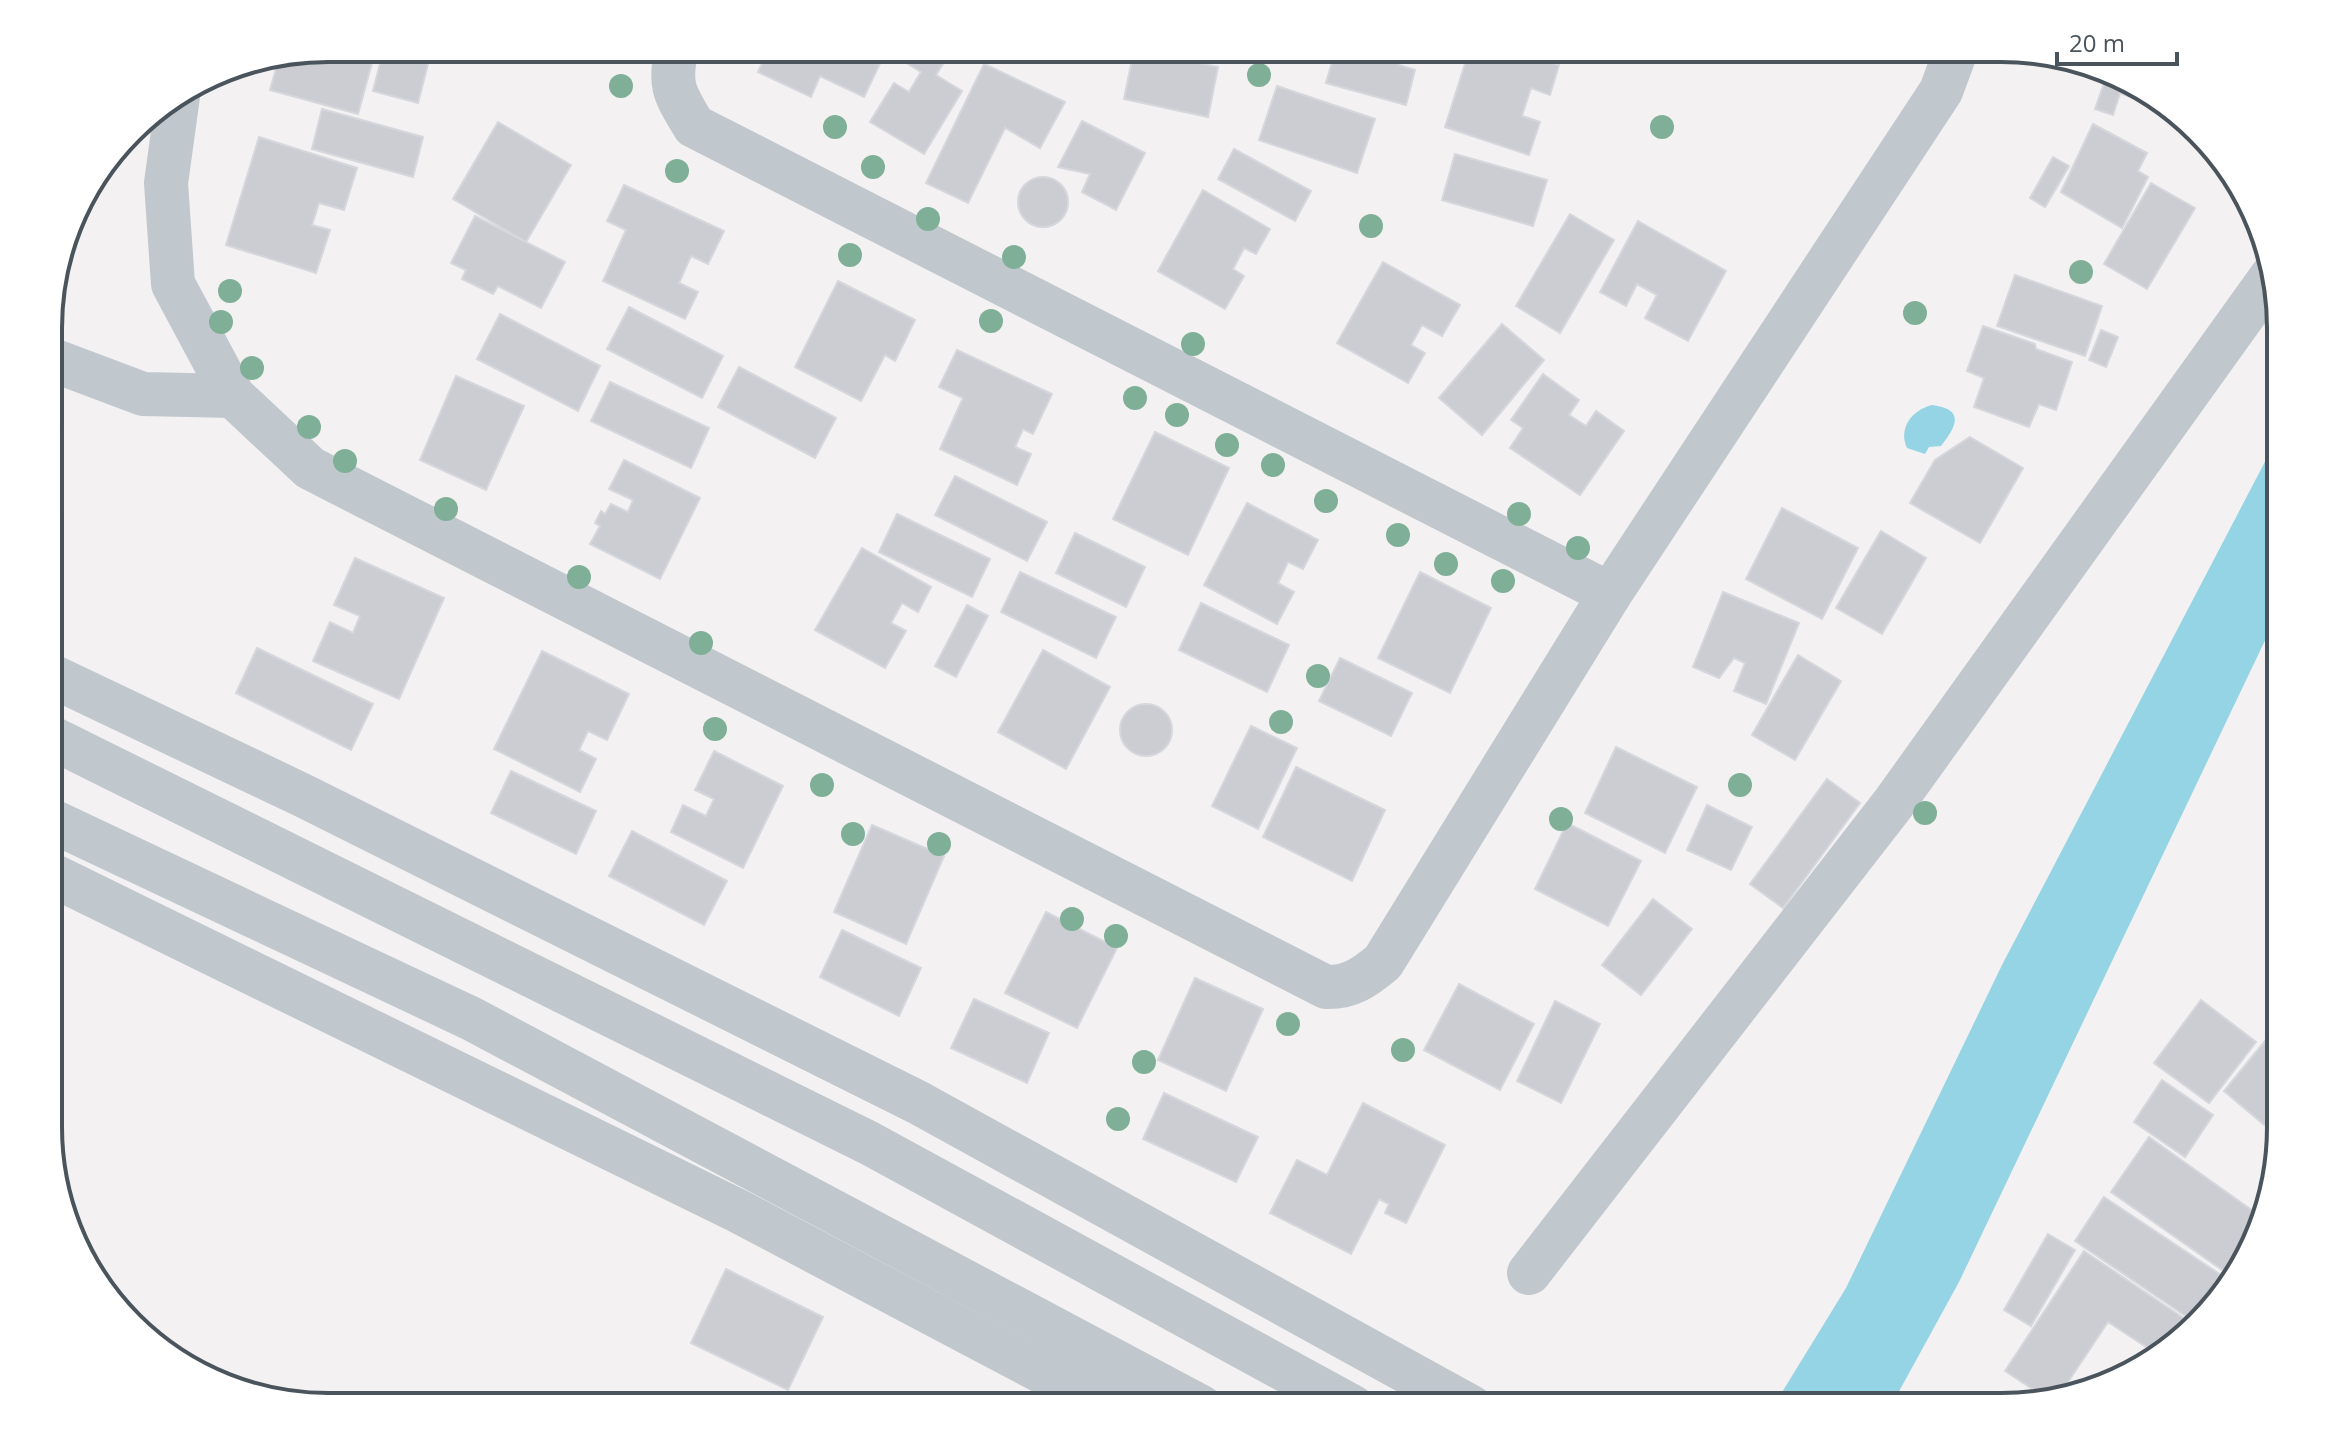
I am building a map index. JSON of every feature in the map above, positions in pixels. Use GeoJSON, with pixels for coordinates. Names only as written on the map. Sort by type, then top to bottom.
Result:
{"type":"FeatureCollection","features":[{"type":"Feature","properties":{"kind":"street"},"geometry":{"type":"LineString","coordinates":[[674,62],[671,72],[676,95],[694,126],[1610,594]]}},
{"type":"Feature","properties":{"kind":"street"},"geometry":{"type":"LineString","coordinates":[[176,110],[166,183],[173,284],[233,396],[310,468],[1326,987],[1340,988],[1361,980],[1383,962],[1610,594],[1941,91],[1952,62]]}},
{"type":"Feature","properties":{"kind":"street"},"geometry":{"type":"LineString","coordinates":[[1529,1273],[1893,804],[2263,288]]}},
{"type":"Feature","properties":{"kind":"street"},"geometry":{"type":"LineString","coordinates":[[62,364],[143,394],[233,396]]}},
{"type":"Feature","properties":{"kind":"street"},"geometry":{"type":"LineString","coordinates":[[62,681],[304,796],[919,1103],[1444,1392]]}},
{"type":"Feature","properties":{"kind":"street"},"geometry":{"type":"LineString","coordinates":[[62,743],[869,1143],[1326,1392]]}},
{"type":"Feature","properties":{"kind":"street"},"geometry":{"type":"LineString","coordinates":[[62,826],[472,1019],[1174,1392]]}},
{"type":"Feature","properties":{"kind":"street"},"geometry":{"type":"LineString","coordinates":[[62,880],[738,1211],[1082,1393]]}},
{"type":"Feature","properties":{"kind":"water"},"geometry":{"type":"Polygon","coordinates":[[[1932,405],[1950,410],[1954,415],[1951,432],[1941,446],[1929,447],[1925,454],[1907,448],[1904,434],[1909,421],[1918,411],[1932,405]]]}},
{"type":"Feature","properties":{"kind":"water"},"geometry":{"type":"Polygon","coordinates":[[[2266,460],[2266,638],[1959,1282],[1899,1392],[1782,1392],[1846,1288],[2002,965],[2266,460]]]}},
{"type":"Feature","properties":{"kind":"building"},"geometry":{"type":"Polygon","coordinates":[[[328,62],[372,62],[358,114],[270,90],[276,67],[328,62]]]}},
{"type":"Feature","properties":{"kind":"building"},"geometry":{"type":"Polygon","coordinates":[[[380,62],[428,62],[418,103],[373,91],[380,62]]]}},
{"type":"Feature","properties":{"kind":"building"},"geometry":{"type":"Polygon","coordinates":[[[763,62],[881,62],[864,97],[820,76],[811,97],[758,72],[763,62]]]}},
{"type":"Feature","properties":{"kind":"building"},"geometry":{"type":"Polygon","coordinates":[[[905,62],[944,62],[936,75],[962,91],[924,154],[870,122],[894,83],[909,92],[921,72],[905,62]]]}},
{"type":"Feature","properties":{"kind":"building"},"geometry":{"type":"Polygon","coordinates":[[[1132,62],[1193,62],[1218,67],[1208,117],[1124,99],[1132,62]]]}},
{"type":"Feature","properties":{"kind":"building"},"geometry":{"type":"Polygon","coordinates":[[[1332,62],[1400,62],[1399,65],[1415,70],[1406,105],[1326,83],[1332,62]]]}},
{"type":"Feature","properties":{"kind":"building"},"geometry":{"type":"Polygon","coordinates":[[[1466,62],[1550,62],[1559,65],[1550,95],[1531,88],[1522,116],[1540,122],[1529,155],[1445,127],[1466,62]]]}},
{"type":"Feature","properties":{"kind":"building"},"geometry":{"type":"Polygon","coordinates":[[[984,64],[1065,102],[1040,148],[1005,128],[968,203],[926,183],[984,64]]]}},
{"type":"Feature","properties":{"kind":"building"},"geometry":{"type":"Polygon","coordinates":[[[2104,83],[2134,98],[2120,93],[2113,115],[2095,109],[2104,83]]]}},
{"type":"Feature","properties":{"kind":"building"},"geometry":{"type":"Polygon","coordinates":[[[1277,86],[1375,119],[1357,173],[1259,140],[1277,86]]]}},
{"type":"Feature","properties":{"kind":"building"},"geometry":{"type":"Polygon","coordinates":[[[322,109],[423,137],[413,177],[312,149],[322,109]]]}},
{"type":"Feature","properties":{"kind":"building"},"geometry":{"type":"Polygon","coordinates":[[[1082,121],[1145,153],[1116,210],[1082,192],[1090,174],[1058,167],[1082,121]]]}},
{"type":"Feature","properties":{"kind":"building"},"geometry":{"type":"Polygon","coordinates":[[[498,122],[571,165],[526,242],[453,199],[498,122]]]}},
{"type":"Feature","properties":{"kind":"building"},"geometry":{"type":"Polygon","coordinates":[[[2093,124],[2147,153],[2138,171],[2148,177],[2122,228],[2061,192],[2093,124]]]}},
{"type":"Feature","properties":{"kind":"building"},"geometry":{"type":"Polygon","coordinates":[[[259,137],[357,168],[344,210],[319,203],[312,225],[330,230],[316,273],[226,245],[259,137]]]}},
{"type":"Feature","properties":{"kind":"building"},"geometry":{"type":"Polygon","coordinates":[[[1234,149],[1311,191],[1295,221],[1218,179],[1234,149]]]}},
{"type":"Feature","properties":{"kind":"building"},"geometry":{"type":"Polygon","coordinates":[[[1455,154],[1547,180],[1533,226],[1442,200],[1455,154]]]}},
{"type":"Feature","properties":{"kind":"building"},"geometry":{"type":"Polygon","coordinates":[[[2053,157],[2069,166],[2045,207],[2030,198],[2053,157]]]}},
{"type":"Feature","properties":{"kind":"building"},"geometry":{"type":"Polygon","coordinates":[[[1043,177],[1060,185],[1068,202],[1060,219],[1043,227],[1026,219],[1018,202],[1026,185],[1043,177]]]}},
{"type":"Feature","properties":{"kind":"building"},"geometry":{"type":"Polygon","coordinates":[[[2151,183],[2195,208],[2147,289],[2104,264],[2151,183]]]}},
{"type":"Feature","properties":{"kind":"building"},"geometry":{"type":"Polygon","coordinates":[[[624,185],[724,231],[708,264],[691,256],[679,283],[698,292],[685,319],[603,281],[626,230],[607,221],[624,185]]]}},
{"type":"Feature","properties":{"kind":"building"},"geometry":{"type":"Polygon","coordinates":[[[1203,190],[1270,229],[1256,254],[1244,248],[1233,269],[1244,276],[1225,309],[1158,271],[1203,190]]]}},
{"type":"Feature","properties":{"kind":"building"},"geometry":{"type":"Polygon","coordinates":[[[1570,214],[1614,240],[1560,333],[1516,306],[1570,214]]]}},
{"type":"Feature","properties":{"kind":"building"},"geometry":{"type":"Polygon","coordinates":[[[475,216],[565,262],[541,308],[498,286],[493,294],[462,279],[466,270],[451,263],[475,216]]]}},
{"type":"Feature","properties":{"kind":"building"},"geometry":{"type":"Polygon","coordinates":[[[1638,221],[1726,271],[1688,341],[1645,318],[1657,295],[1637,284],[1626,306],[1600,292],[1638,221]]]}},
{"type":"Feature","properties":{"kind":"building"},"geometry":{"type":"Polygon","coordinates":[[[1383,262],[1460,305],[1442,336],[1422,325],[1411,345],[1425,353],[1408,383],[1337,343],[1383,262]]]}},
{"type":"Feature","properties":{"kind":"building"},"geometry":{"type":"Polygon","coordinates":[[[2015,275],[2102,306],[2085,356],[1997,326],[2015,275]]]}},
{"type":"Feature","properties":{"kind":"building"},"geometry":{"type":"Polygon","coordinates":[[[838,281],[915,320],[895,361],[885,355],[861,401],[795,367],[838,281]]]}},
{"type":"Feature","properties":{"kind":"building"},"geometry":{"type":"Polygon","coordinates":[[[629,307],[723,356],[702,398],[607,349],[629,307]]]}},
{"type":"Feature","properties":{"kind":"building"},"geometry":{"type":"Polygon","coordinates":[[[500,314],[600,366],[578,411],[477,359],[500,314]]]}},
{"type":"Feature","properties":{"kind":"building"},"geometry":{"type":"Polygon","coordinates":[[[1502,324],[1544,360],[1482,435],[1439,398],[1502,324]]]}},
{"type":"Feature","properties":{"kind":"building"},"geometry":{"type":"Polygon","coordinates":[[[1983,326],[2035,344],[2036,349],[2072,362],[2056,410],[2039,404],[2029,427],[1974,407],[1984,378],[1967,371],[1983,326]]]}},
{"type":"Feature","properties":{"kind":"building"},"geometry":{"type":"Polygon","coordinates":[[[2101,330],[2118,337],[2106,367],[2089,360],[2101,330]]]}},
{"type":"Feature","properties":{"kind":"building"},"geometry":{"type":"Polygon","coordinates":[[[957,350],[1052,394],[1033,434],[1023,429],[1015,447],[1031,454],[1017,485],[940,449],[963,398],[939,387],[957,350]]]}},
{"type":"Feature","properties":{"kind":"building"},"geometry":{"type":"Polygon","coordinates":[[[739,367],[836,418],[815,458],[718,407],[739,367]]]}},
{"type":"Feature","properties":{"kind":"building"},"geometry":{"type":"Polygon","coordinates":[[[1543,374],[1579,400],[1569,415],[1586,426],[1596,411],[1624,431],[1580,495],[1510,448],[1523,428],[1511,420],[1543,374]]]}},
{"type":"Feature","properties":{"kind":"building"},"geometry":{"type":"Polygon","coordinates":[[[456,376],[524,406],[486,490],[420,460],[456,376]]]}},
{"type":"Feature","properties":{"kind":"building"},"geometry":{"type":"Polygon","coordinates":[[[610,382],[709,428],[691,468],[591,421],[610,382]]]}},
{"type":"Feature","properties":{"kind":"building"},"geometry":{"type":"Polygon","coordinates":[[[1155,432],[1229,468],[1188,555],[1113,519],[1155,432]]]}},
{"type":"Feature","properties":{"kind":"building"},"geometry":{"type":"Polygon","coordinates":[[[1970,437],[2023,468],[1980,543],[1910,503],[1935,460],[1970,437]]]}},
{"type":"Feature","properties":{"kind":"building"},"geometry":{"type":"Polygon","coordinates":[[[624,460],[700,498],[660,579],[590,544],[600,526],[595,523],[601,511],[605,514],[611,504],[628,512],[633,500],[609,489],[624,460]]]}},
{"type":"Feature","properties":{"kind":"building"},"geometry":{"type":"Polygon","coordinates":[[[955,476],[1047,522],[1027,561],[935,515],[955,476]]]}},
{"type":"Feature","properties":{"kind":"building"},"geometry":{"type":"Polygon","coordinates":[[[1247,503],[1318,540],[1303,569],[1288,562],[1278,583],[1294,592],[1277,624],[1204,585],[1247,503]]]}},
{"type":"Feature","properties":{"kind":"building"},"geometry":{"type":"Polygon","coordinates":[[[1782,508],[1858,548],[1822,619],[1746,579],[1782,508]]]}},
{"type":"Feature","properties":{"kind":"building"},"geometry":{"type":"Polygon","coordinates":[[[897,514],[990,559],[972,597],[879,552],[897,514]]]}},
{"type":"Feature","properties":{"kind":"building"},"geometry":{"type":"Polygon","coordinates":[[[1881,531],[1926,558],[1882,634],[1836,608],[1881,531]]]}},
{"type":"Feature","properties":{"kind":"building"},"geometry":{"type":"Polygon","coordinates":[[[1075,533],[1145,567],[1126,607],[1056,573],[1075,533]]]}},
{"type":"Feature","properties":{"kind":"building"},"geometry":{"type":"Polygon","coordinates":[[[862,548],[931,587],[918,612],[902,603],[891,623],[906,631],[885,668],[815,630],[862,548]]]}},
{"type":"Feature","properties":{"kind":"building"},"geometry":{"type":"Polygon","coordinates":[[[355,558],[444,598],[399,699],[313,661],[330,622],[353,633],[360,616],[334,605],[355,558]]]}},
{"type":"Feature","properties":{"kind":"building"},"geometry":{"type":"Polygon","coordinates":[[[1020,572],[1116,617],[1096,658],[1001,612],[1020,572]]]}},
{"type":"Feature","properties":{"kind":"building"},"geometry":{"type":"Polygon","coordinates":[[[1420,572],[1491,608],[1450,693],[1378,658],[1420,572]]]}},
{"type":"Feature","properties":{"kind":"building"},"geometry":{"type":"Polygon","coordinates":[[[1723,592],[1799,623],[1766,704],[1734,691],[1745,663],[1734,658],[1719,678],[1693,667],[1723,592]]]}},
{"type":"Feature","properties":{"kind":"building"},"geometry":{"type":"Polygon","coordinates":[[[1201,603],[1289,645],[1267,692],[1179,650],[1201,603]]]}},
{"type":"Feature","properties":{"kind":"building"},"geometry":{"type":"Polygon","coordinates":[[[967,605],[988,616],[956,677],[935,666],[967,605]]]}},
{"type":"Feature","properties":{"kind":"building"},"geometry":{"type":"Polygon","coordinates":[[[257,648],[373,704],[351,750],[236,693],[257,648]]]}},
{"type":"Feature","properties":{"kind":"building"},"geometry":{"type":"Polygon","coordinates":[[[1043,650],[1110,687],[1066,769],[998,732],[1043,650]]]}},
{"type":"Feature","properties":{"kind":"building"},"geometry":{"type":"Polygon","coordinates":[[[542,651],[629,694],[607,740],[588,731],[579,750],[596,759],[580,792],[494,749],[542,651]]]}},
{"type":"Feature","properties":{"kind":"building"},"geometry":{"type":"Polygon","coordinates":[[[1798,655],[1841,681],[1795,760],[1752,735],[1798,655]]]}},
{"type":"Feature","properties":{"kind":"building"},"geometry":{"type":"Polygon","coordinates":[[[1340,658],[1412,693],[1391,736],[1319,701],[1340,658]]]}},
{"type":"Feature","properties":{"kind":"building"},"geometry":{"type":"Polygon","coordinates":[[[1146,704],[1164,712],[1172,730],[1164,748],[1146,756],[1128,748],[1120,730],[1128,712],[1146,704]]]}},
{"type":"Feature","properties":{"kind":"building"},"geometry":{"type":"Polygon","coordinates":[[[1251,726],[1297,748],[1258,829],[1212,806],[1251,726]]]}},
{"type":"Feature","properties":{"kind":"building"},"geometry":{"type":"Polygon","coordinates":[[[1616,747],[1697,787],[1665,853],[1585,813],[1616,747]]]}},
{"type":"Feature","properties":{"kind":"building"},"geometry":{"type":"Polygon","coordinates":[[[714,751],[783,786],[743,868],[671,832],[683,805],[706,816],[714,799],[695,790],[714,751]]]}},
{"type":"Feature","properties":{"kind":"building"},"geometry":{"type":"Polygon","coordinates":[[[1296,767],[1385,810],[1352,881],[1263,837],[1296,767]]]}},
{"type":"Feature","properties":{"kind":"building"},"geometry":{"type":"Polygon","coordinates":[[[511,771],[596,811],[576,854],[491,813],[511,771]]]}},
{"type":"Feature","properties":{"kind":"building"},"geometry":{"type":"Polygon","coordinates":[[[1827,779],[1860,803],[1783,908],[1750,884],[1827,779]]]}},
{"type":"Feature","properties":{"kind":"building"},"geometry":{"type":"Polygon","coordinates":[[[1707,805],[1752,827],[1731,870],[1687,850],[1707,805]]]}},
{"type":"Feature","properties":{"kind":"building"},"geometry":{"type":"Polygon","coordinates":[[[1567,823],[1641,861],[1608,926],[1535,889],[1567,823]]]}},
{"type":"Feature","properties":{"kind":"building"},"geometry":{"type":"Polygon","coordinates":[[[872,825],[944,856],[906,944],[834,912],[872,825]]]}},
{"type":"Feature","properties":{"kind":"building"},"geometry":{"type":"Polygon","coordinates":[[[632,831],[727,881],[704,925],[609,876],[632,831]]]}},
{"type":"Feature","properties":{"kind":"building"},"geometry":{"type":"Polygon","coordinates":[[[1653,899],[1692,929],[1641,995],[1602,965],[1653,899]]]}},
{"type":"Feature","properties":{"kind":"building"},"geometry":{"type":"Polygon","coordinates":[[[1046,912],[1117,948],[1077,1028],[1005,993],[1046,912]]]}},
{"type":"Feature","properties":{"kind":"building"},"geometry":{"type":"Polygon","coordinates":[[[842,930],[921,968],[899,1016],[820,977],[842,930]]]}},
{"type":"Feature","properties":{"kind":"building"},"geometry":{"type":"Polygon","coordinates":[[[1195,978],[1263,1009],[1226,1091],[1158,1060],[1195,978]]]}},
{"type":"Feature","properties":{"kind":"building"},"geometry":{"type":"Polygon","coordinates":[[[1459,984],[1534,1024],[1500,1090],[1424,1050],[1459,984]]]}},
{"type":"Feature","properties":{"kind":"building"},"geometry":{"type":"Polygon","coordinates":[[[974,999],[1049,1033],[1027,1083],[951,1048],[974,999]]]}},
{"type":"Feature","properties":{"kind":"building"},"geometry":{"type":"Polygon","coordinates":[[[2201,1000],[2256,1042],[2209,1103],[2154,1063],[2201,1000]]]}},
{"type":"Feature","properties":{"kind":"building"},"geometry":{"type":"Polygon","coordinates":[[[1555,1001],[1600,1024],[1561,1103],[1517,1081],[1555,1001]]]}},
{"type":"Feature","properties":{"kind":"building"},"geometry":{"type":"Polygon","coordinates":[[[2265,1041],[2266,1126],[2224,1091],[2265,1041]]]}},
{"type":"Feature","properties":{"kind":"building"},"geometry":{"type":"Polygon","coordinates":[[[2162,1080],[2213,1115],[2185,1157],[2134,1122],[2162,1080]]]}},
{"type":"Feature","properties":{"kind":"building"},"geometry":{"type":"Polygon","coordinates":[[[1164,1093],[1258,1137],[1236,1182],[1143,1139],[1164,1093]]]}},
{"type":"Feature","properties":{"kind":"building"},"geometry":{"type":"Polygon","coordinates":[[[1363,1103],[1445,1145],[1406,1223],[1385,1213],[1389,1204],[1379,1199],[1351,1254],[1270,1213],[1297,1160],[1327,1175],[1363,1103]]]}},
{"type":"Feature","properties":{"kind":"building"},"geometry":{"type":"Polygon","coordinates":[[[2149,1137],[2253,1211],[2240,1245],[2224,1271],[2111,1192],[2149,1137]]]}},
{"type":"Feature","properties":{"kind":"building"},"geometry":{"type":"Polygon","coordinates":[[[2104,1197],[2222,1275],[2186,1317],[2075,1241],[2104,1197]]]}},
{"type":"Feature","properties":{"kind":"building"},"geometry":{"type":"Polygon","coordinates":[[[2048,1234],[2075,1250],[2031,1326],[2004,1310],[2048,1234]]]}},
{"type":"Feature","properties":{"kind":"building"},"geometry":{"type":"Polygon","coordinates":[[[2084,1251],[2184,1319],[2148,1348],[2108,1322],[2066,1385],[2034,1390],[2005,1371],[2084,1251]]]}},
{"type":"Feature","properties":{"kind":"building"},"geometry":{"type":"Polygon","coordinates":[[[726,1269],[823,1317],[788,1390],[691,1343],[726,1269]]]}}]}
